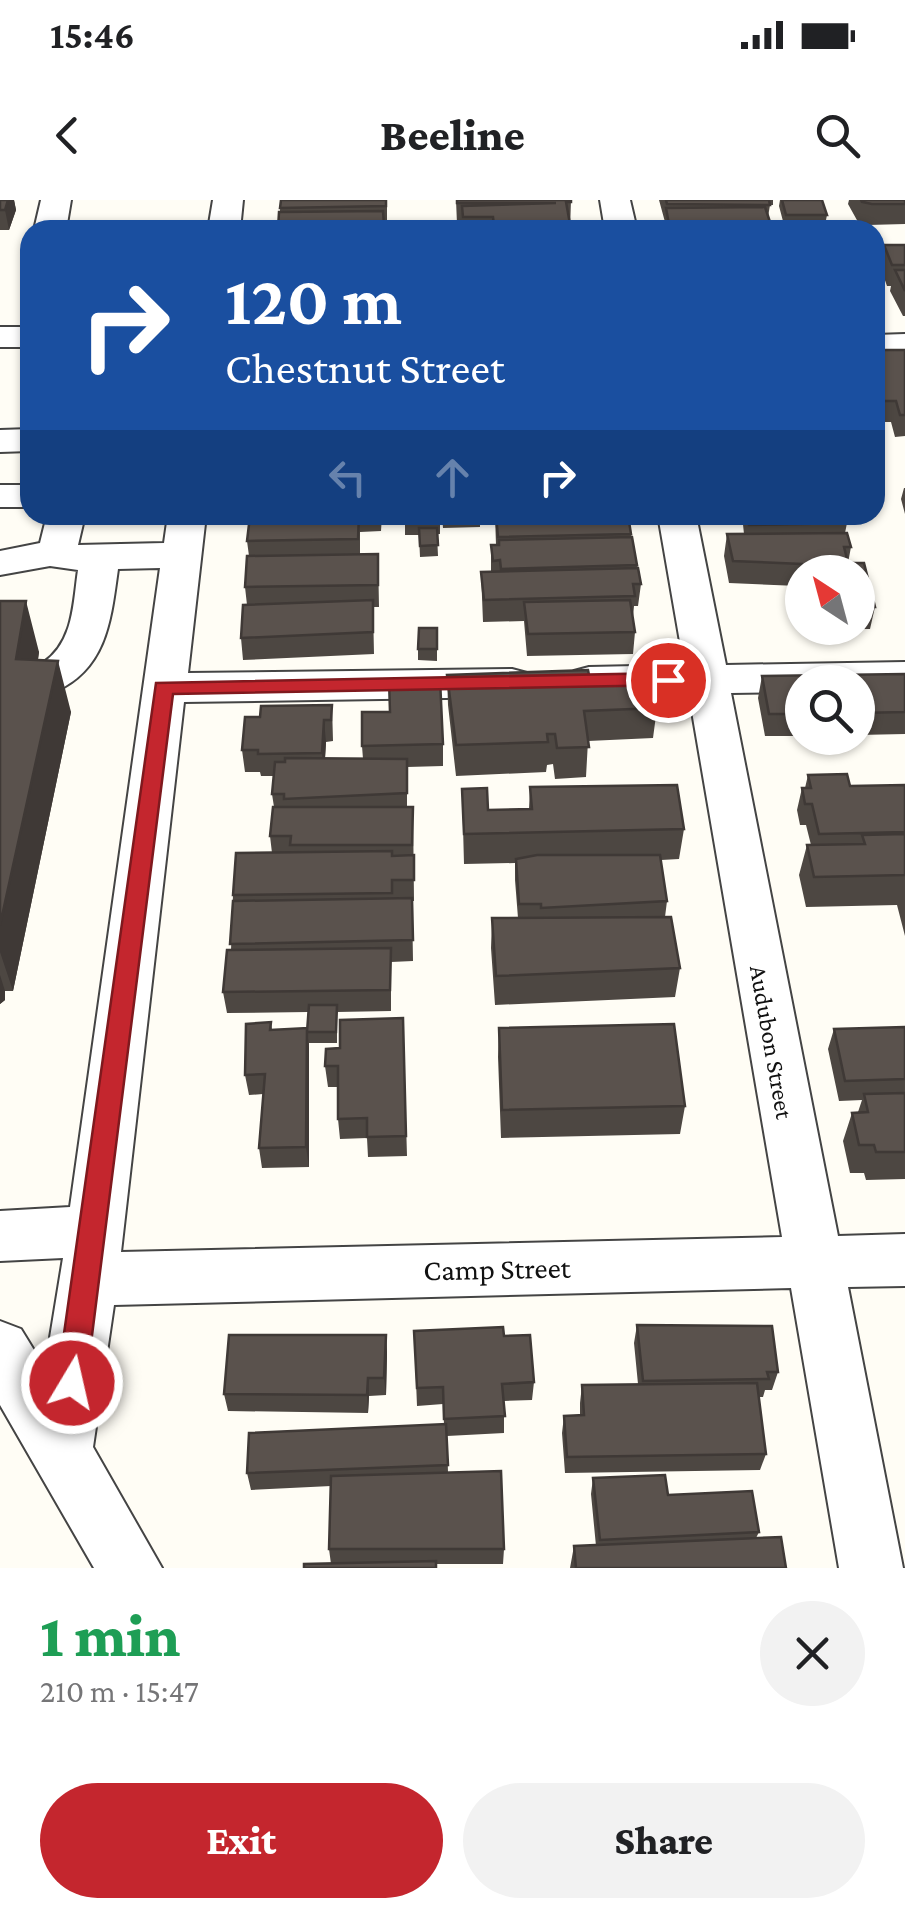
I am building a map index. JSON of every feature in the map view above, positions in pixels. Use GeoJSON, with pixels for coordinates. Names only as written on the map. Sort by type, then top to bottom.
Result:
{"type":"FeatureCollection","features":[{"type":"Feature","properties":{"kind":"street","name":"Audubon Street"},"geometry":{"type":"LineString","coordinates":[[678,525],[871,1568]]}},
{"type":"Feature","properties":{"kind":"street"},"geometry":{"type":"LineString","coordinates":[[0,563],[61,534],[66,558],[100,557],[184,535],[92,1255],[61,1452]]}},
{"type":"Feature","properties":{"kind":"street"},"geometry":{"type":"LineString","coordinates":[[34,685],[61,676],[85,649],[100,557]]}},
{"type":"Feature","properties":{"kind":"street"},"geometry":{"type":"LineString","coordinates":[[164,688],[905,676]]}},
{"type":"Feature","properties":{"kind":"street","name":"Camp Street"},"geometry":{"type":"LineString","coordinates":[[0,1236],[92,1255],[905,1260]]}},
{"type":"Feature","properties":{"kind":"street"},"geometry":{"type":"LineString","coordinates":[[0,1349],[130,1568]]}},
{"type":"Feature","properties":{"kind":"building"},"geometry":{"type":"Polygon","coordinates":[[[0,200],[8,200],[5,210],[0,210],[0,200]]]}},
{"type":"Feature","properties":{"kind":"building"},"geometry":{"type":"Polygon","coordinates":[[[281,200],[386,200],[386,206],[280,208],[281,200]]]}},
{"type":"Feature","properties":{"kind":"building"},"geometry":{"type":"Polygon","coordinates":[[[571,200],[566,202],[569,220],[463,217],[462,206],[556,203],[457,203],[571,200]]]}},
{"type":"Feature","properties":{"kind":"building"},"geometry":{"type":"Polygon","coordinates":[[[666,200],[769,200],[770,205],[667,204],[666,200]]]}},
{"type":"Feature","properties":{"kind":"building"},"geometry":{"type":"Polygon","coordinates":[[[782,200],[822,200],[827,215],[786,215],[782,200]]]}},
{"type":"Feature","properties":{"kind":"building"},"geometry":{"type":"Polygon","coordinates":[[[861,200],[905,200],[905,204],[872,204],[861,200]]]}},
{"type":"Feature","properties":{"kind":"building"},"geometry":{"type":"Polygon","coordinates":[[[765,207],[769,220],[668,220],[666,208],[765,207]]]}},
{"type":"Feature","properties":{"kind":"building"},"geometry":{"type":"Polygon","coordinates":[[[383,211],[384,220],[279,220],[279,212],[383,211]]]}},
{"type":"Feature","properties":{"kind":"building"},"geometry":{"type":"Polygon","coordinates":[[[885,245],[905,245],[905,265],[892,265],[885,245]]]}},
{"type":"Feature","properties":{"kind":"building"},"geometry":{"type":"Polygon","coordinates":[[[895,270],[905,270],[905,291],[895,270]]]}},
{"type":"Feature","properties":{"kind":"building"},"geometry":{"type":"Polygon","coordinates":[[[885,350],[905,350],[905,415],[900,415],[896,401],[885,401],[885,350]]]}},
{"type":"Feature","properties":{"kind":"building"},"geometry":{"type":"Polygon","coordinates":[[[249,525],[359,525],[358,539],[247,541],[249,525]]]}},
{"type":"Feature","properties":{"kind":"building"},"geometry":{"type":"Polygon","coordinates":[[[497,525],[630,525],[631,534],[498,537],[497,525]]]}},
{"type":"Feature","properties":{"kind":"building"},"geometry":{"type":"Polygon","coordinates":[[[419,528],[437,528],[438,545],[420,546],[419,528]]]}},
{"type":"Feature","properties":{"kind":"building"},"geometry":{"type":"Polygon","coordinates":[[[847,533],[851,547],[844,547],[846,555],[785,555],[785,563],[733,561],[727,534],[847,533]]]}},
{"type":"Feature","properties":{"kind":"building"},"geometry":{"type":"Polygon","coordinates":[[[632,537],[637,565],[501,569],[500,560],[493,561],[491,545],[499,545],[499,540],[632,537]]]}},
{"type":"Feature","properties":{"kind":"building"},"geometry":{"type":"Polygon","coordinates":[[[378,554],[378,585],[245,587],[247,556],[378,554]]]}},
{"type":"Feature","properties":{"kind":"building"},"geometry":{"type":"Polygon","coordinates":[[[638,568],[641,584],[633,584],[635,596],[484,600],[481,572],[638,568]]]}},
{"type":"Feature","properties":{"kind":"building"},"geometry":{"type":"Polygon","coordinates":[[[373,600],[373,632],[241,638],[243,605],[373,600]]]}},
{"type":"Feature","properties":{"kind":"building"},"geometry":{"type":"Polygon","coordinates":[[[630,600],[635,632],[528,634],[524,602],[630,600]]]}},
{"type":"Feature","properties":{"kind":"building"},"geometry":{"type":"Polygon","coordinates":[[[0,601],[26,601],[16,659],[58,661],[0,925],[0,601]]]}},
{"type":"Feature","properties":{"kind":"building"},"geometry":{"type":"Polygon","coordinates":[[[419,628],[437,628],[437,649],[418,649],[419,628]]]}},
{"type":"Feature","properties":{"kind":"building"},"geometry":{"type":"Polygon","coordinates":[[[588,670],[590,680],[651,678],[657,708],[584,711],[589,747],[557,748],[555,734],[547,734],[548,742],[456,745],[447,675],[588,670]]]}},
{"type":"Feature","properties":{"kind":"building"},"geometry":{"type":"Polygon","coordinates":[[[875,674],[905,674],[905,712],[875,713],[875,674]]]}},
{"type":"Feature","properties":{"kind":"building"},"geometry":{"type":"Polygon","coordinates":[[[762,676],[785,676],[785,714],[769,714],[762,676]]]}},
{"type":"Feature","properties":{"kind":"building"},"geometry":{"type":"Polygon","coordinates":[[[440,679],[443,744],[362,746],[362,712],[390,712],[389,680],[440,679]]]}},
{"type":"Feature","properties":{"kind":"building"},"geometry":{"type":"Polygon","coordinates":[[[332,705],[331,720],[324,720],[322,753],[258,754],[258,750],[242,750],[245,717],[260,717],[261,706],[332,705]]]}},
{"type":"Feature","properties":{"kind":"building"},"geometry":{"type":"Polygon","coordinates":[[[285,758],[407,759],[407,793],[284,799],[284,794],[272,794],[275,762],[285,762],[285,758]]]}},
{"type":"Feature","properties":{"kind":"building"},"geometry":{"type":"Polygon","coordinates":[[[847,774],[850,786],[905,785],[905,832],[819,834],[812,804],[805,804],[802,788],[811,788],[808,775],[847,774]]]}},
{"type":"Feature","properties":{"kind":"building"},"geometry":{"type":"Polygon","coordinates":[[[677,785],[684,829],[464,834],[462,789],[487,788],[488,810],[532,809],[530,787],[677,785]]]}},
{"type":"Feature","properties":{"kind":"building"},"geometry":{"type":"Polygon","coordinates":[[[273,807],[413,807],[412,845],[290,845],[291,836],[270,836],[273,807]]]}},
{"type":"Feature","properties":{"kind":"building"},"geometry":{"type":"Polygon","coordinates":[[[905,834],[905,875],[814,877],[807,845],[865,844],[862,835],[905,834]]]}},
{"type":"Feature","properties":{"kind":"building"},"geometry":{"type":"Polygon","coordinates":[[[392,851],[392,856],[414,855],[414,880],[392,880],[392,893],[233,895],[236,853],[392,851]]]}},
{"type":"Feature","properties":{"kind":"building"},"geometry":{"type":"Polygon","coordinates":[[[537,855],[660,855],[667,901],[541,908],[541,904],[519,904],[516,859],[537,855]]]}},
{"type":"Feature","properties":{"kind":"building"},"geometry":{"type":"Polygon","coordinates":[[[412,898],[413,940],[230,944],[233,901],[412,898]]]}},
{"type":"Feature","properties":{"kind":"building"},"geometry":{"type":"Polygon","coordinates":[[[671,917],[680,968],[496,976],[492,918],[671,917]]]}},
{"type":"Feature","properties":{"kind":"building"},"geometry":{"type":"Polygon","coordinates":[[[391,948],[390,990],[223,992],[227,950],[391,948]]]}},
{"type":"Feature","properties":{"kind":"building"},"geometry":{"type":"Polygon","coordinates":[[[309,1005],[337,1005],[336,1032],[307,1032],[309,1005]]]}},
{"type":"Feature","properties":{"kind":"building"},"geometry":{"type":"Polygon","coordinates":[[[403,1018],[406,1136],[367,1137],[367,1118],[338,1119],[338,1066],[325,1066],[326,1049],[340,1048],[340,1020],[403,1018]]]}},
{"type":"Feature","properties":{"kind":"building"},"geometry":{"type":"Polygon","coordinates":[[[271,1022],[270,1030],[307,1028],[306,1147],[259,1148],[265,1074],[245,1075],[246,1024],[271,1022]]]}},
{"type":"Feature","properties":{"kind":"building"},"geometry":{"type":"Polygon","coordinates":[[[674,1024],[685,1106],[502,1110],[499,1028],[674,1024]]]}},
{"type":"Feature","properties":{"kind":"building"},"geometry":{"type":"Polygon","coordinates":[[[905,1027],[905,1079],[845,1081],[834,1029],[905,1027]]]}},
{"type":"Feature","properties":{"kind":"building"},"geometry":{"type":"Polygon","coordinates":[[[905,1093],[905,1152],[876,1152],[874,1145],[859,1145],[852,1113],[868,1112],[864,1094],[905,1093]]]}},
{"type":"Feature","properties":{"kind":"building"},"geometry":{"type":"Polygon","coordinates":[[[637,1325],[772,1326],[778,1372],[767,1372],[769,1379],[643,1381],[637,1325]]]}},
{"type":"Feature","properties":{"kind":"building"},"geometry":{"type":"Polygon","coordinates":[[[503,1327],[504,1336],[530,1335],[534,1382],[502,1384],[505,1416],[444,1419],[443,1387],[417,1388],[414,1331],[503,1327]]]}},
{"type":"Feature","properties":{"kind":"building"},"geometry":{"type":"Polygon","coordinates":[[[229,1335],[386,1335],[384,1378],[368,1378],[367,1395],[224,1394],[229,1335]]]}},
{"type":"Feature","properties":{"kind":"building"},"geometry":{"type":"Polygon","coordinates":[[[757,1383],[766,1454],[567,1457],[564,1416],[584,1415],[582,1385],[757,1383]]]}},
{"type":"Feature","properties":{"kind":"building"},"geometry":{"type":"Polygon","coordinates":[[[446,1424],[448,1465],[247,1473],[249,1433],[446,1424]]]}},
{"type":"Feature","properties":{"kind":"building"},"geometry":{"type":"Polygon","coordinates":[[[501,1471],[504,1549],[329,1549],[331,1476],[501,1471]]]}},
{"type":"Feature","properties":{"kind":"building"},"geometry":{"type":"Polygon","coordinates":[[[665,1475],[668,1495],[752,1491],[759,1532],[600,1540],[593,1478],[665,1475]]]}},
{"type":"Feature","properties":{"kind":"building"},"geometry":{"type":"Polygon","coordinates":[[[781,1537],[786,1568],[576,1568],[574,1546],[781,1537]]]}},
{"type":"Feature","properties":{"kind":"building"},"geometry":{"type":"Polygon","coordinates":[[[436,1561],[436,1568],[304,1568],[304,1564],[436,1561]]]}},
{"type":"Feature","properties":{"kind":"route"},"geometry":{"type":"LineString","coordinates":[[72,1383],[89,1279],[164,688],[668,680]]}}]}
